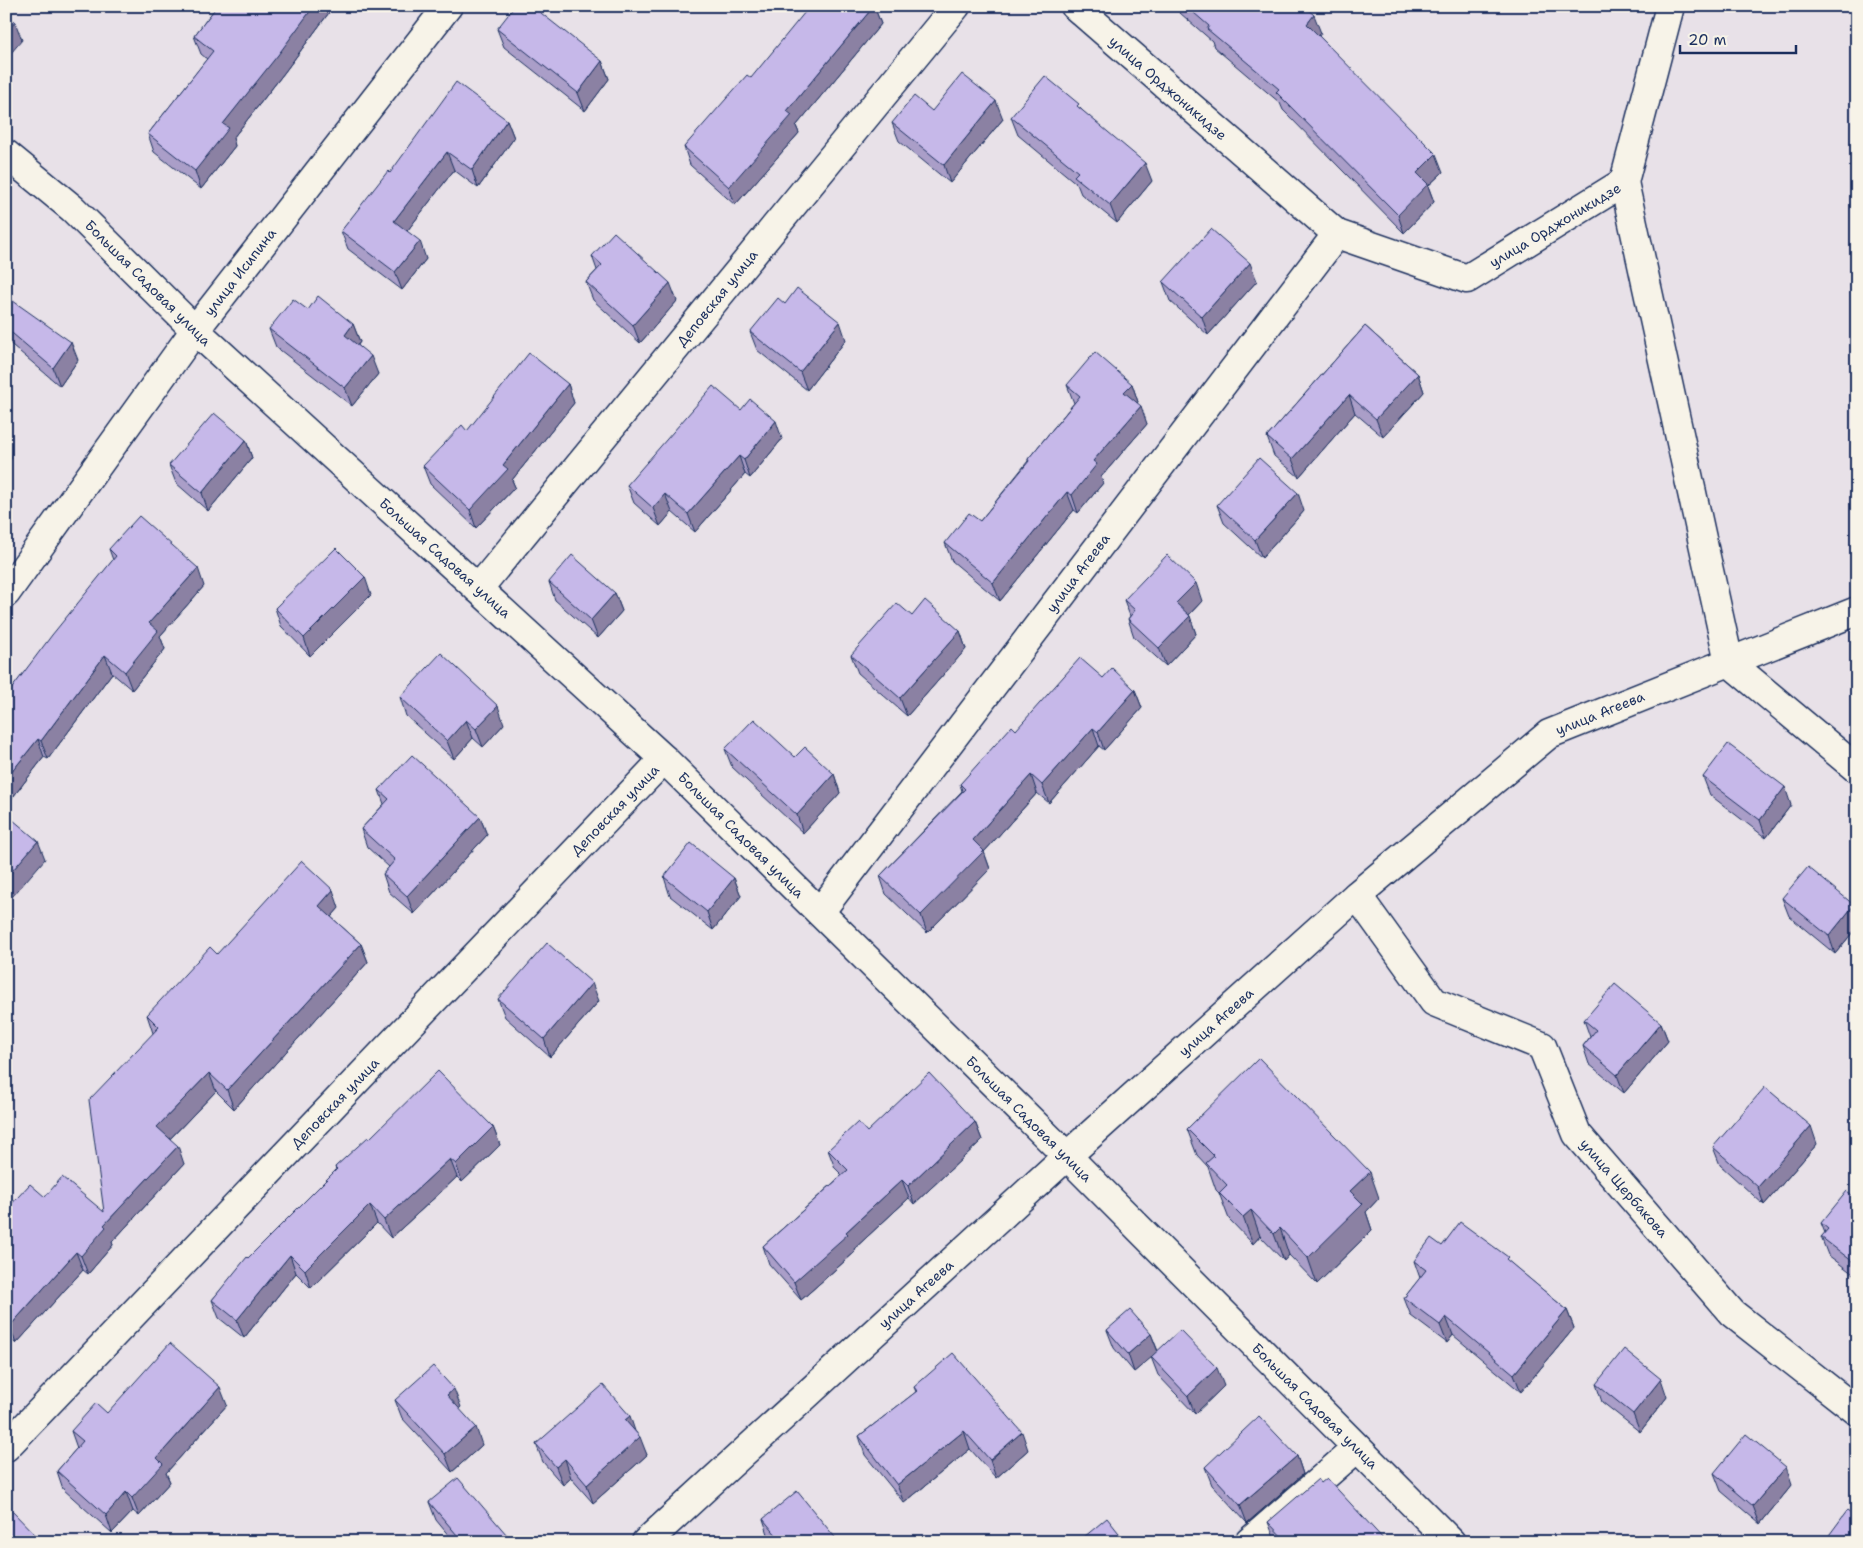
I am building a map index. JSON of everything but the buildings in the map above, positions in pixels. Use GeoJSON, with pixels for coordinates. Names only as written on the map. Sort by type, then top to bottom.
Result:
{"type":"FeatureCollection","features":[{"type":"Feature","properties":{"kind":"street","name":"улица Исипина"},"geometry":{"type":"LineString","coordinates":[[6,592],[195,330],[448,6]]}},
{"type":"Feature","properties":{"kind":"street","name":"Деповская улица"},"geometry":{"type":"LineString","coordinates":[[478,589],[956,6]]}},
{"type":"Feature","properties":{"kind":"street","name":"улица Орджоникидзе"},"geometry":{"type":"LineString","coordinates":[[1075,6],[1336,234],[1467,279],[1624,182],[1729,662]]}},
{"type":"Feature","properties":{"kind":"street"},"geometry":{"type":"LineString","coordinates":[[1624,182],[1670,6]]}},
{"type":"Feature","properties":{"kind":"street","name":"Большая Садовая улица"},"geometry":{"type":"LineString","coordinates":[[6,154],[73,209],[195,330],[664,759],[1067,1156],[1450,1542]]}},
{"type":"Feature","properties":{"kind":"street","name":"улица Агеева"},"geometry":{"type":"LineString","coordinates":[[820,912],[1336,234]]}},
{"type":"Feature","properties":{"kind":"street","name":"улица Агеева"},"geometry":{"type":"LineString","coordinates":[[646,1542],[1067,1156],[1357,895],[1549,734],[1857,611]]}},
{"type":"Feature","properties":{"kind":"street"},"geometry":{"type":"LineString","coordinates":[[1729,662],[1857,768]]}},
{"type":"Feature","properties":{"kind":"street","name":"Деповская улица"},"geometry":{"type":"LineString","coordinates":[[6,1447],[664,759]]}},
{"type":"Feature","properties":{"kind":"street","name":"улица Щербакова"},"geometry":{"type":"LineString","coordinates":[[1357,895],[1434,1002],[1542,1046],[1577,1134],[1732,1313],[1857,1411]]}},
{"type":"Feature","properties":{"kind":"street"},"geometry":{"type":"LineString","coordinates":[[1249,1542],[1358,1448]]}}]}
